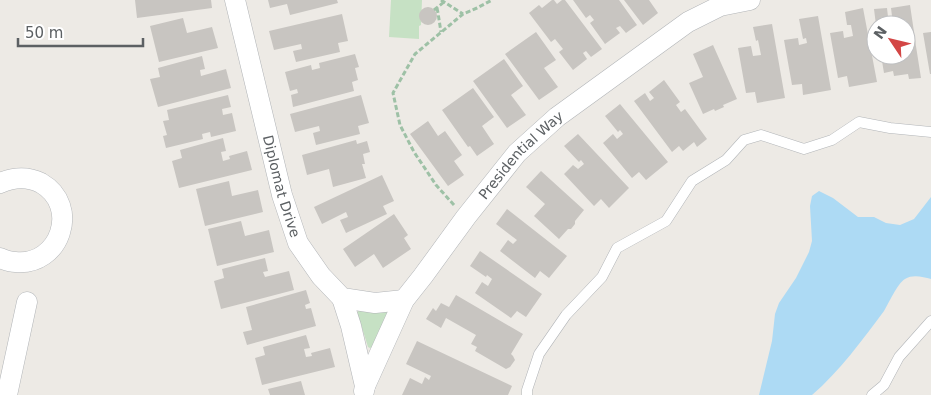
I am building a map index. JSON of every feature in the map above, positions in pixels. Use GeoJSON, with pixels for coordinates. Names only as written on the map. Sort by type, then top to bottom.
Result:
{"type":"FeatureCollection","features":[{"type":"Feature","properties":{"kind":"street","name":"Diplomat Drive"},"geometry":{"type":"LineString","coordinates":[[235,0],[282,195],[298,242],[321,276],[342,298]]}},
{"type":"Feature","properties":{"kind":"street","name":"Presidential Way"},"geometry":{"type":"LineString","coordinates":[[364,390],[404,300],[517,153],[557,117],[688,22],[720,6],[750,0]]}},
{"type":"Feature","properties":{"kind":"street"},"geometry":{"type":"LineString","coordinates":[[0,183],[22,177],[35,180],[46,186],[55,196],[61,208],[62,222],[60,234],[54,246],[43,256],[29,262],[14,262],[0,258]]}},
{"type":"Feature","properties":{"kind":"street"},"geometry":{"type":"LineString","coordinates":[[342,298],[375,303],[404,300]]}},
{"type":"Feature","properties":{"kind":"street","name":"Presidential Way"},"geometry":{"type":"LineString","coordinates":[[342,298],[351,326],[364,390]]}},
{"type":"Feature","properties":{"kind":"street"},"geometry":{"type":"LineString","coordinates":[[7,395],[27,302]]}},
{"type":"Feature","properties":{"kind":"lane"},"geometry":{"type":"LineString","coordinates":[[527,395],[539,354],[566,316],[602,277],[617,248],[666,221],[692,181],[726,160],[744,140],[761,135],[804,149],[832,140],[859,122],[890,128],[931,132]]}},
{"type":"Feature","properties":{"kind":"lane"},"geometry":{"type":"LineString","coordinates":[[872,395],[884,385],[898,357],[931,321]]}},
{"type":"Feature","properties":{"kind":"path"},"geometry":{"type":"LineString","coordinates":[[466,217],[436,185],[414,152],[400,125],[393,93],[416,54],[463,14],[492,0]]}},
{"type":"Feature","properties":{"kind":"path"},"geometry":{"type":"LineString","coordinates":[[441,32],[436,9],[442,1],[463,14]]}},
{"type":"Feature","properties":{"kind":"green space"},"geometry":{"type":"Polygon","coordinates":[[[391,0],[422,0],[419,39],[389,37],[391,0]]]}},
{"type":"Feature","properties":{"kind":"green space"},"geometry":{"type":"Polygon","coordinates":[[[359,310],[385,311],[388,313],[370,348],[368,347],[357,313],[359,310]]]}},
{"type":"Feature","properties":{"kind":"water"},"geometry":{"type":"Polygon","coordinates":[[[819,191],[833,198],[858,217],[874,217],[886,223],[900,225],[914,219],[931,197],[931,279],[915,276],[908,277],[902,281],[884,311],[859,344],[832,376],[812,395],[759,395],[772,341],[775,314],[779,303],[796,278],[809,252],[812,241],[810,206],[812,196],[819,191]]]}},
{"type":"Feature","properties":{"kind":"building"},"geometry":{"type":"Polygon","coordinates":[[[135,0],[211,0],[212,8],[137,18],[135,0]]]}},
{"type":"Feature","properties":{"kind":"building"},"geometry":{"type":"Polygon","coordinates":[[[268,0],[337,0],[338,3],[290,15],[287,4],[270,8],[268,0]]]}},
{"type":"Feature","properties":{"kind":"building"},"geometry":{"type":"Polygon","coordinates":[[[552,0],[557,4],[565,0],[602,49],[591,57],[586,51],[583,53],[587,59],[573,70],[559,52],[563,49],[555,39],[551,42],[529,13],[539,5],[542,8],[552,0]]]}},
{"type":"Feature","properties":{"kind":"building"},"geometry":{"type":"Polygon","coordinates":[[[573,0],[619,0],[637,25],[626,33],[620,26],[616,28],[620,33],[605,44],[590,23],[594,20],[590,15],[586,18],[573,0]]]}},
{"type":"Feature","properties":{"kind":"building"},"geometry":{"type":"Polygon","coordinates":[[[624,0],[649,0],[658,13],[643,25],[624,0]]]}},
{"type":"Feature","properties":{"kind":"building"},"geometry":{"type":"Polygon","coordinates":[[[910,5],[911,15],[892,15],[891,8],[910,5]]]}},
{"type":"Feature","properties":{"kind":"building"},"geometry":{"type":"Polygon","coordinates":[[[428,7],[434,10],[437,16],[434,22],[428,25],[422,22],[419,16],[422,10],[428,7]]]}},
{"type":"Feature","properties":{"kind":"building"},"geometry":{"type":"Polygon","coordinates":[[[863,8],[866,24],[866,65],[874,65],[877,82],[849,87],[847,76],[838,78],[830,33],[843,31],[844,38],[853,36],[851,25],[847,25],[845,12],[863,8]]]}},
{"type":"Feature","properties":{"kind":"building"},"geometry":{"type":"Polygon","coordinates":[[[887,8],[888,15],[875,15],[874,9],[887,8]]]}},
{"type":"Feature","properties":{"kind":"building"},"geometry":{"type":"Polygon","coordinates":[[[342,14],[348,41],[338,43],[340,52],[296,62],[293,51],[302,49],[301,44],[274,50],[269,31],[342,14]]]}},
{"type":"Feature","properties":{"kind":"building"},"geometry":{"type":"Polygon","coordinates":[[[818,16],[831,90],[803,95],[802,84],[792,85],[784,40],[798,38],[799,45],[807,43],[806,38],[803,39],[799,19],[818,16]]]}},
{"type":"Feature","properties":{"kind":"building"},"geometry":{"type":"Polygon","coordinates":[[[183,18],[187,33],[212,27],[218,48],[159,62],[150,26],[183,18]]]}},
{"type":"Feature","properties":{"kind":"building"},"geometry":{"type":"Polygon","coordinates":[[[772,24],[785,98],[757,103],[755,92],[746,93],[738,48],[751,46],[753,56],[761,55],[753,27],[772,24]]]}},
{"type":"Feature","properties":{"kind":"building"},"geometry":{"type":"Polygon","coordinates":[[[536,32],[556,60],[544,68],[558,87],[539,100],[505,54],[536,32]]]}},
{"type":"Feature","properties":{"kind":"building"},"geometry":{"type":"Polygon","coordinates":[[[931,32],[931,74],[930,74],[923,33],[931,32]]]}},
{"type":"Feature","properties":{"kind":"building"},"geometry":{"type":"Polygon","coordinates":[[[713,45],[737,99],[715,111],[714,109],[703,114],[689,83],[703,77],[693,54],[713,45]]]}},
{"type":"Feature","properties":{"kind":"building"},"geometry":{"type":"Polygon","coordinates":[[[916,46],[921,78],[909,79],[908,74],[894,76],[893,71],[884,73],[883,65],[916,65],[916,46]]]}},
{"type":"Feature","properties":{"kind":"building"},"geometry":{"type":"Polygon","coordinates":[[[355,54],[359,67],[355,68],[358,80],[352,82],[354,91],[293,107],[291,95],[298,93],[297,89],[290,91],[285,72],[311,65],[312,70],[320,68],[319,63],[355,54]]]}},
{"type":"Feature","properties":{"kind":"building"},"geometry":{"type":"Polygon","coordinates":[[[202,56],[205,69],[200,70],[201,76],[226,69],[231,88],[158,107],[150,79],[160,77],[158,68],[202,56]]]}},
{"type":"Feature","properties":{"kind":"building"},"geometry":{"type":"Polygon","coordinates":[[[504,59],[523,86],[511,95],[526,115],[507,128],[473,81],[504,59]]]}},
{"type":"Feature","properties":{"kind":"building"},"geometry":{"type":"Polygon","coordinates":[[[664,80],[680,102],[676,105],[681,112],[685,109],[707,139],[697,147],[694,142],[683,151],[679,146],[672,152],[634,101],[645,93],[650,101],[654,98],[649,92],[664,80]]]}},
{"type":"Feature","properties":{"kind":"building"},"geometry":{"type":"Polygon","coordinates":[[[473,88],[494,117],[482,126],[494,144],[477,156],[470,146],[468,147],[442,110],[473,88]]]}},
{"type":"Feature","properties":{"kind":"building"},"geometry":{"type":"Polygon","coordinates":[[[228,95],[231,107],[222,109],[223,115],[232,113],[236,131],[211,137],[210,132],[202,134],[203,139],[166,148],[163,136],[167,135],[163,121],[169,120],[167,110],[228,95]]]}},
{"type":"Feature","properties":{"kind":"building"},"geometry":{"type":"Polygon","coordinates":[[[361,95],[369,123],[358,126],[360,134],[316,145],[313,133],[320,131],[319,126],[295,132],[290,114],[361,95]]]}},
{"type":"Feature","properties":{"kind":"building"},"geometry":{"type":"Polygon","coordinates":[[[620,104],[668,162],[646,180],[639,172],[632,178],[603,143],[613,134],[617,139],[623,134],[620,130],[618,132],[605,116],[620,104]]]}},
{"type":"Feature","properties":{"kind":"building"},"geometry":{"type":"Polygon","coordinates":[[[428,121],[438,136],[445,131],[462,155],[454,161],[464,175],[448,186],[410,134],[428,121]]]}},
{"type":"Feature","properties":{"kind":"building"},"geometry":{"type":"Polygon","coordinates":[[[578,134],[629,188],[609,208],[601,199],[594,206],[564,174],[573,165],[578,169],[584,164],[581,160],[579,162],[564,146],[578,134]]]}},
{"type":"Feature","properties":{"kind":"building"},"geometry":{"type":"Polygon","coordinates":[[[223,138],[226,151],[221,152],[223,161],[230,159],[229,156],[247,151],[252,170],[179,188],[172,161],[182,158],[180,150],[223,138]]]}},
{"type":"Feature","properties":{"kind":"building"},"geometry":{"type":"Polygon","coordinates":[[[356,140],[357,144],[367,141],[370,152],[363,154],[365,164],[362,164],[366,178],[333,187],[329,169],[307,175],[302,155],[356,140]]]}},
{"type":"Feature","properties":{"kind":"building"},"geometry":{"type":"Polygon","coordinates":[[[541,171],[584,210],[571,229],[568,229],[559,239],[534,216],[545,204],[526,187],[541,171]]]}},
{"type":"Feature","properties":{"kind":"building"},"geometry":{"type":"Polygon","coordinates":[[[382,175],[394,201],[383,206],[387,214],[346,233],[340,220],[348,217],[346,212],[322,224],[314,207],[382,175]]]}},
{"type":"Feature","properties":{"kind":"building"},"geometry":{"type":"Polygon","coordinates":[[[229,181],[232,196],[258,190],[263,212],[205,226],[196,189],[229,181]]]}},
{"type":"Feature","properties":{"kind":"building"},"geometry":{"type":"Polygon","coordinates":[[[507,209],[567,256],[549,278],[540,271],[535,278],[500,251],[508,240],[513,244],[517,240],[496,224],[507,209]]]}},
{"type":"Feature","properties":{"kind":"building"},"geometry":{"type":"Polygon","coordinates":[[[394,214],[408,235],[404,238],[411,249],[383,268],[374,254],[355,267],[343,249],[394,214]]]}},
{"type":"Feature","properties":{"kind":"building"},"geometry":{"type":"Polygon","coordinates":[[[241,221],[245,236],[269,230],[274,252],[217,266],[208,229],[241,221]]]}},
{"type":"Feature","properties":{"kind":"building"},"geometry":{"type":"Polygon","coordinates":[[[480,251],[542,294],[526,317],[517,311],[511,318],[475,293],[482,282],[488,286],[492,279],[470,266],[480,251]]]}},
{"type":"Feature","properties":{"kind":"building"},"geometry":{"type":"Polygon","coordinates":[[[265,258],[268,271],[263,272],[265,277],[289,271],[294,290],[221,309],[214,281],[224,278],[222,269],[265,258]]]}},
{"type":"Feature","properties":{"kind":"building"},"geometry":{"type":"Polygon","coordinates":[[[306,290],[310,303],[305,305],[306,309],[311,308],[316,326],[247,345],[243,332],[252,330],[246,307],[306,290]]]}},
{"type":"Feature","properties":{"kind":"building"},"geometry":{"type":"Polygon","coordinates":[[[456,295],[523,334],[511,354],[515,360],[510,367],[506,369],[475,351],[477,347],[471,344],[476,335],[446,318],[441,328],[426,319],[433,308],[436,311],[441,303],[449,307],[456,295]]]}},
{"type":"Feature","properties":{"kind":"building"},"geometry":{"type":"Polygon","coordinates":[[[306,335],[310,348],[304,349],[306,357],[312,356],[311,353],[330,348],[335,367],[262,385],[255,358],[265,355],[263,347],[306,335]]]}},
{"type":"Feature","properties":{"kind":"building"},"geometry":{"type":"Polygon","coordinates":[[[417,341],[512,386],[508,395],[402,395],[410,378],[422,384],[425,377],[429,380],[431,376],[406,364],[417,341]]]}},
{"type":"Feature","properties":{"kind":"building"},"geometry":{"type":"Polygon","coordinates":[[[301,381],[305,395],[270,395],[268,389],[301,381]]]}}]}
